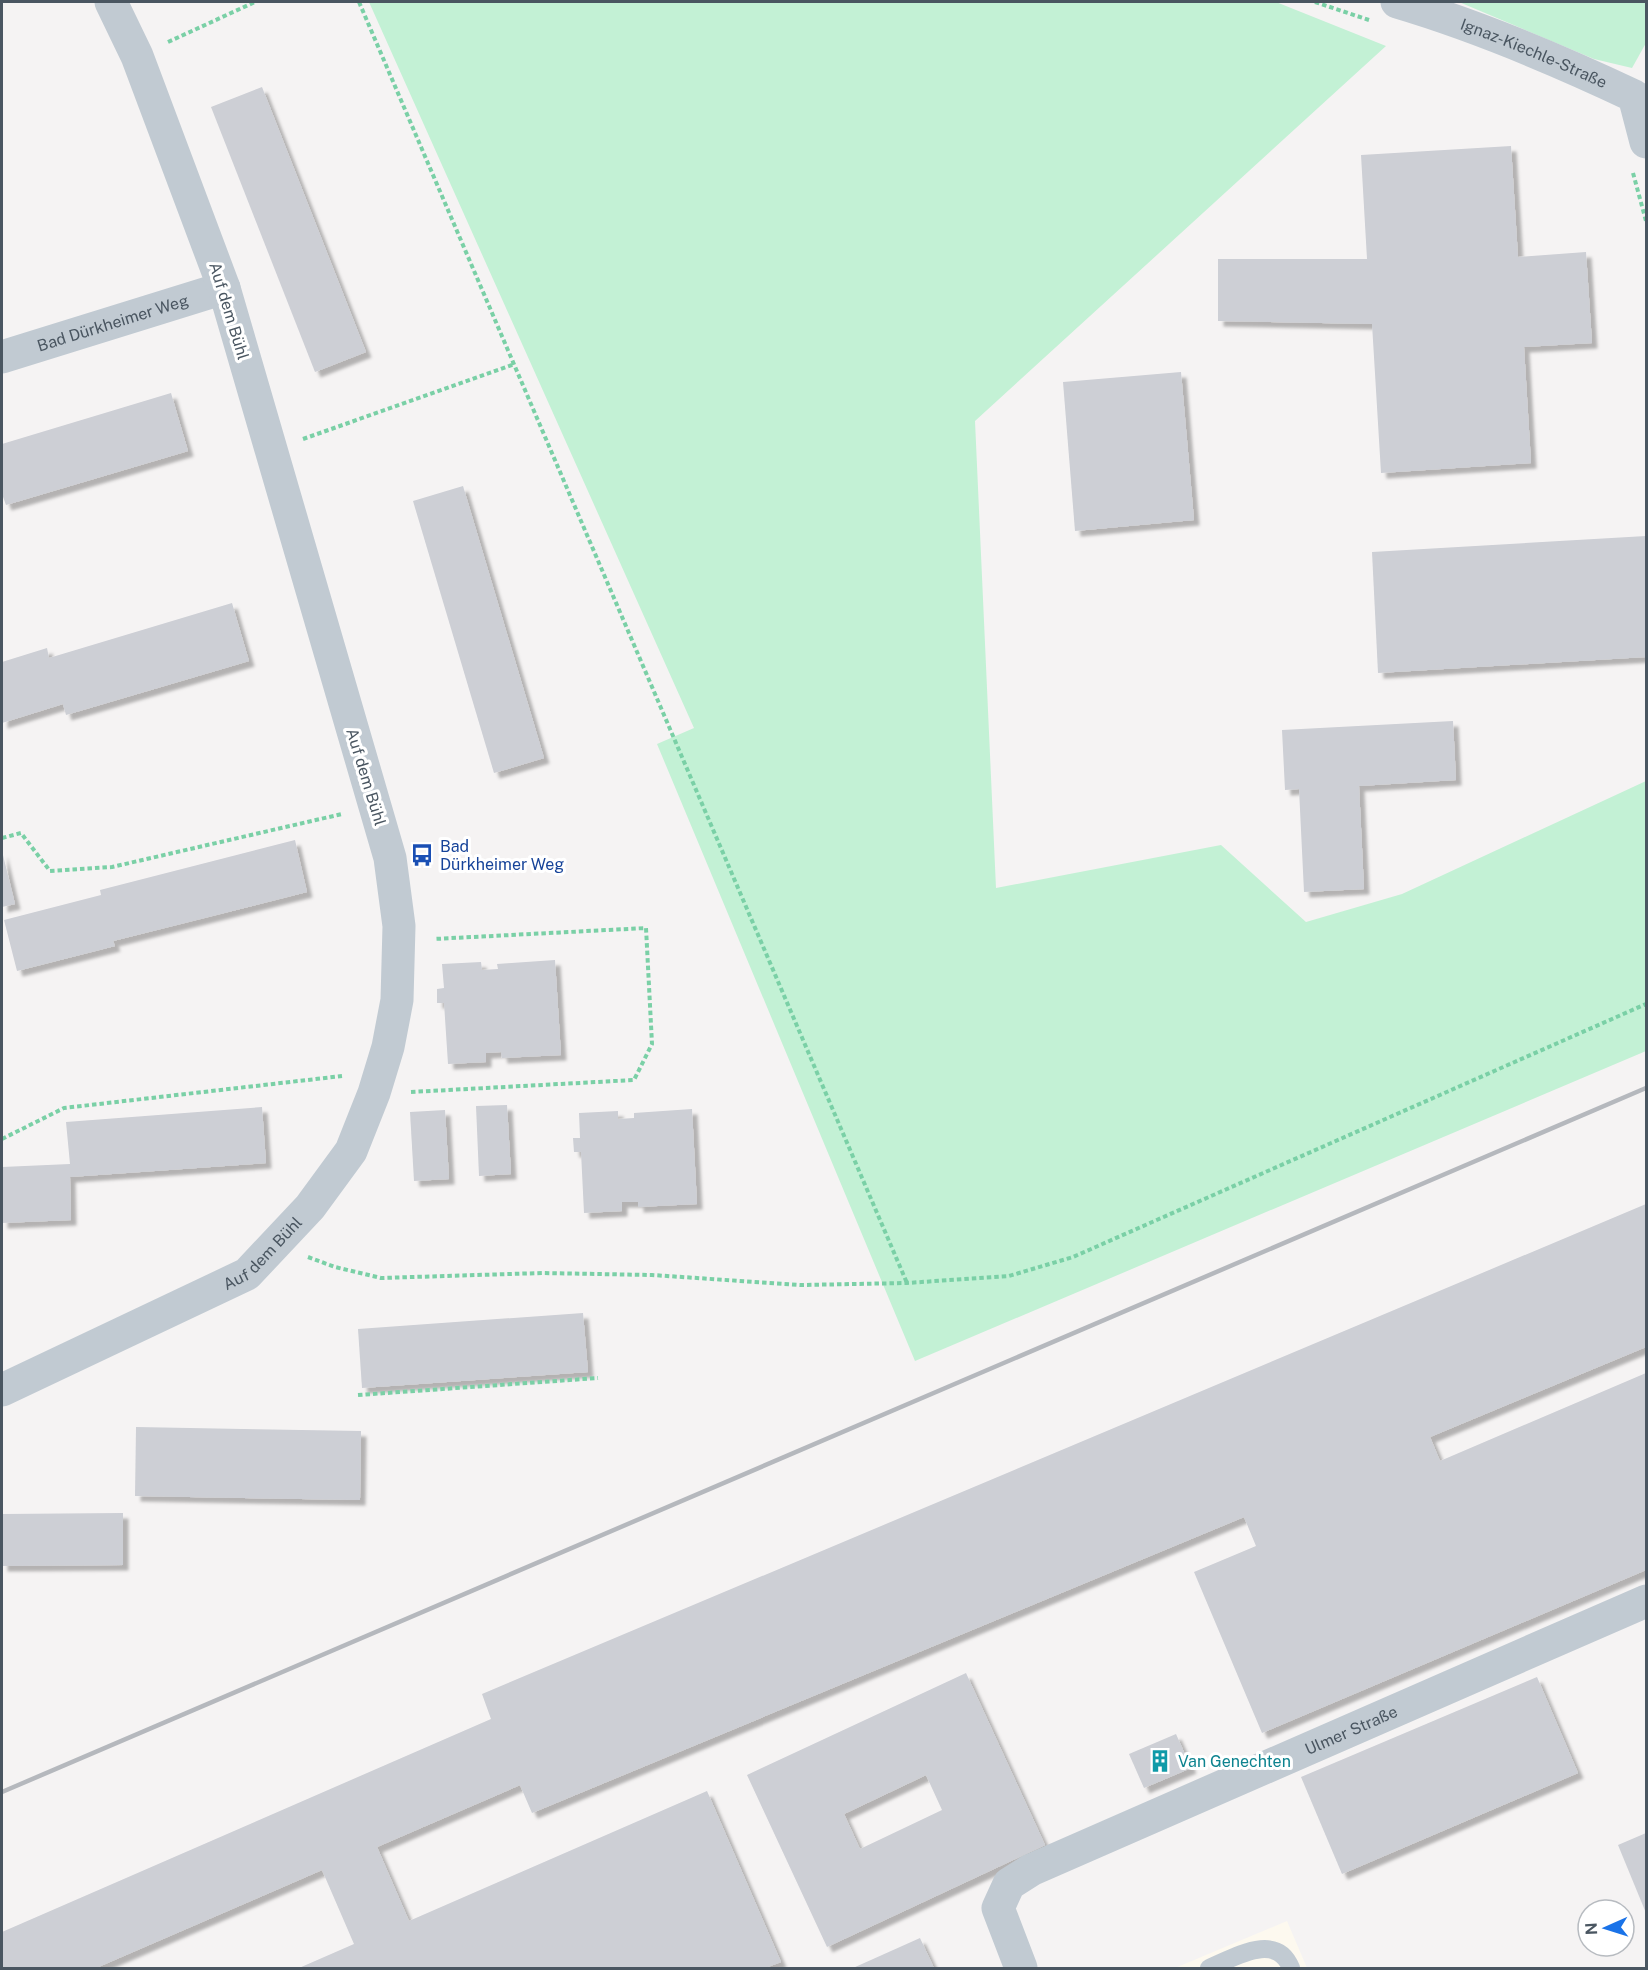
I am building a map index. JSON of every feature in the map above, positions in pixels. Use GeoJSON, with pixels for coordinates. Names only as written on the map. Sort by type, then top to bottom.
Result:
{"type":"FeatureCollection","features":[{"type":"Feature","properties":{"kind":"street","name":"Auf dem Bühl"},"geometry":{"type":"LineString","coordinates":[[2,1390],[247,1274],[310,1207],[351,1151],[377,1082],[397,1000],[399,940],[390,858],[224,288],[138,56],[111,2]]}},
{"type":"Feature","properties":{"kind":"street","name":"Ignaz-Kiechle-Straße"},"geometry":{"type":"LineString","coordinates":[[1397,2],[1434,13],[1634,96],[1639,155]]}},
{"type":"Feature","properties":{"kind":"street","name":"Bad Dürkheimer Weg"},"geometry":{"type":"LineString","coordinates":[[2,357],[224,288]]}},
{"type":"Feature","properties":{"kind":"street","name":"Ulmer Straße"},"geometry":{"type":"LineString","coordinates":[[1021,1968],[998,1908],[1010,1884],[1031,1870],[1647,1601]]}},
{"type":"Feature","properties":{"kind":"lane"},"geometry":{"type":"LineString","coordinates":[[1209,1968],[1261,1948],[1282,1955],[1291,1968]]}},
{"type":"Feature","properties":{"kind":"path"},"geometry":{"type":"LineString","coordinates":[[138,56],[255,2]]}},
{"type":"Feature","properties":{"kind":"path"},"geometry":{"type":"LineString","coordinates":[[359,2],[907,1283]]}},
{"type":"Feature","properties":{"kind":"path"},"geometry":{"type":"LineString","coordinates":[[1315,2],[1371,21]]}},
{"type":"Feature","properties":{"kind":"path"},"geometry":{"type":"LineString","coordinates":[[1639,155],[1647,221]]}},
{"type":"Feature","properties":{"kind":"path"},"geometry":{"type":"LineString","coordinates":[[271,450],[515,364]]}},
{"type":"Feature","properties":{"kind":"path"},"geometry":{"type":"LineString","coordinates":[[2,838],[21,833],[50,871],[112,867],[374,806]]}},
{"type":"Feature","properties":{"kind":"path"},"geometry":{"type":"LineString","coordinates":[[2,1139],[64,1108],[377,1082],[461,1091],[634,1080],[652,1044],[646,928],[399,940]]}},
{"type":"Feature","properties":{"kind":"path"},"geometry":{"type":"LineString","coordinates":[[273,1245],[335,1267],[381,1278],[542,1274],[652,1275],[801,1285],[907,1283],[1009,1276],[1073,1257],[1647,1004]]}},
{"type":"Feature","properties":{"kind":"path"},"geometry":{"type":"LineString","coordinates":[[358,1395],[598,1378]]}},
{"type":"Feature","properties":{"kind":"shaded area"},"geometry":{"type":"Polygon","coordinates":[[[1287,1921],[1307,1968],[1175,1968],[1287,1921]]]}},
{"type":"Feature","properties":{"kind":"green space"},"geometry":{"type":"Polygon","coordinates":[[[369,2],[1276,2],[1386,46],[975,421],[996,888],[1221,845],[1306,922],[1402,894],[1646,781],[1646,1051],[915,1361],[657,744],[694,728],[369,2]]]}},
{"type":"Feature","properties":{"kind":"green space"},"geometry":{"type":"Polygon","coordinates":[[[1459,2],[1646,2],[1646,43],[1632,68],[1594,59],[1459,2]]]}},
{"type":"Feature","properties":{"kind":"building"},"geometry":{"type":"Polygon","coordinates":[[[262,87],[366,352],[315,372],[211,107],[262,87]]]}},
{"type":"Feature","properties":{"kind":"building"},"geometry":{"type":"Polygon","coordinates":[[[1511,146],[1518,257],[1586,252],[1592,343],[1524,347],[1531,463],[1381,473],[1372,324],[1218,321],[1218,259],[1367,259],[1361,155],[1511,146]]]}},
{"type":"Feature","properties":{"kind":"building"},"geometry":{"type":"Polygon","coordinates":[[[1181,372],[1194,520],[1075,531],[1063,382],[1181,372]]]}},
{"type":"Feature","properties":{"kind":"building"},"geometry":{"type":"Polygon","coordinates":[[[171,393],[188,451],[6,505],[2,494],[2,444],[171,393]]]}},
{"type":"Feature","properties":{"kind":"building"},"geometry":{"type":"Polygon","coordinates":[[[463,486],[544,758],[494,773],[413,501],[463,486]]]}},
{"type":"Feature","properties":{"kind":"building"},"geometry":{"type":"Polygon","coordinates":[[[1646,536],[1646,657],[1378,673],[1372,552],[1646,536]]]}},
{"type":"Feature","properties":{"kind":"building"},"geometry":{"type":"Polygon","coordinates":[[[232,603],[249,661],[66,715],[63,704],[2,723],[2,662],[47,648],[49,658],[232,603]]]}},
{"type":"Feature","properties":{"kind":"building"},"geometry":{"type":"Polygon","coordinates":[[[1453,721],[1456,780],[1359,786],[1364,889],[1304,892],[1299,789],[1285,790],[1282,730],[1453,721]]]}},
{"type":"Feature","properties":{"kind":"building"},"geometry":{"type":"Polygon","coordinates":[[[295,840],[307,892],[113,941],[115,946],[17,971],[4,920],[101,895],[100,890],[295,840]]]}},
{"type":"Feature","properties":{"kind":"building"},"geometry":{"type":"Polygon","coordinates":[[[2,851],[15,904],[2,907],[2,851]]]}},
{"type":"Feature","properties":{"kind":"building"},"geometry":{"type":"Polygon","coordinates":[[[555,960],[561,1055],[502,1058],[501,1052],[486,1053],[486,1062],[448,1064],[444,1003],[437,1003],[437,989],[444,988],[442,964],[481,962],[482,970],[498,969],[497,964],[555,960]]]}},
{"type":"Feature","properties":{"kind":"building"},"geometry":{"type":"Polygon","coordinates":[[[507,1105],[511,1174],[479,1176],[476,1106],[507,1105]]]}},
{"type":"Feature","properties":{"kind":"building"},"geometry":{"type":"Polygon","coordinates":[[[262,1107],[266,1163],[70,1177],[71,1220],[2,1223],[2,1167],[70,1164],[66,1122],[262,1107]]]}},
{"type":"Feature","properties":{"kind":"building"},"geometry":{"type":"Polygon","coordinates":[[[692,1109],[697,1204],[638,1207],[638,1202],[622,1202],[622,1211],[584,1213],[581,1152],[574,1152],[573,1138],[580,1138],[579,1113],[618,1111],[618,1119],[634,1118],[634,1113],[692,1109]]]}},
{"type":"Feature","properties":{"kind":"building"},"geometry":{"type":"Polygon","coordinates":[[[445,1110],[449,1179],[414,1181],[410,1112],[445,1110]]]}},
{"type":"Feature","properties":{"kind":"building"},"geometry":{"type":"Polygon","coordinates":[[[1646,1204],[1646,1347],[1430,1437],[1440,1461],[1646,1373],[1646,1570],[1262,1733],[1194,1572],[1256,1546],[1244,1517],[532,1813],[520,1785],[377,1847],[409,1921],[707,1791],[781,1962],[765,1968],[299,1968],[354,1944],[322,1870],[96,1968],[2,1968],[2,1932],[491,1719],[482,1694],[1646,1204]]]}},
{"type":"Feature","properties":{"kind":"building"},"geometry":{"type":"Polygon","coordinates":[[[583,1313],[588,1372],[362,1388],[358,1329],[583,1313]]]}},
{"type":"Feature","properties":{"kind":"building"},"geometry":{"type":"Polygon","coordinates":[[[136,1427],[361,1431],[360,1500],[135,1496],[136,1427]]]}},
{"type":"Feature","properties":{"kind":"building"},"geometry":{"type":"Polygon","coordinates":[[[123,1513],[123,1565],[2,1566],[2,1514],[123,1513]]]}},
{"type":"Feature","properties":{"kind":"building"},"geometry":{"type":"Polygon","coordinates":[[[966,1673],[1045,1845],[827,1947],[747,1775],[966,1673]],[[926,1775],[844,1814],[860,1849],[942,1810],[926,1775]]]}},
{"type":"Feature","properties":{"kind":"building"},"geometry":{"type":"Polygon","coordinates":[[[1537,1677],[1578,1773],[1342,1874],[1301,1777],[1537,1677]]]}},
{"type":"Feature","properties":{"kind":"building","name":"Van Genechten"},"geometry":{"type":"Polygon","coordinates":[[[1176,1734],[1191,1768],[1144,1788],[1129,1754],[1176,1734]]]}},
{"type":"Feature","properties":{"kind":"building"},"geometry":{"type":"Polygon","coordinates":[[[1646,1833],[1646,1913],[1618,1845],[1646,1833]]]}},
{"type":"Feature","properties":{"kind":"building"},"geometry":{"type":"Polygon","coordinates":[[[920,1938],[934,1968],[853,1968],[920,1938]]]}},
{"type":"Feature","properties":{"kind":"railway"},"geometry":{"type":"LineString","coordinates":[[2,1792],[1646,1088]]}},
{"type":"Feature","properties":{"kind":"place","name":"Bad Dürkheimer Weg"},"geometry":{"type":"Point","coordinates":[422,855]}},
{"type":"Feature","properties":{"kind":"place","name":"Van Genechten"},"geometry":{"type":"Point","coordinates":[1160,1761]}}]}
